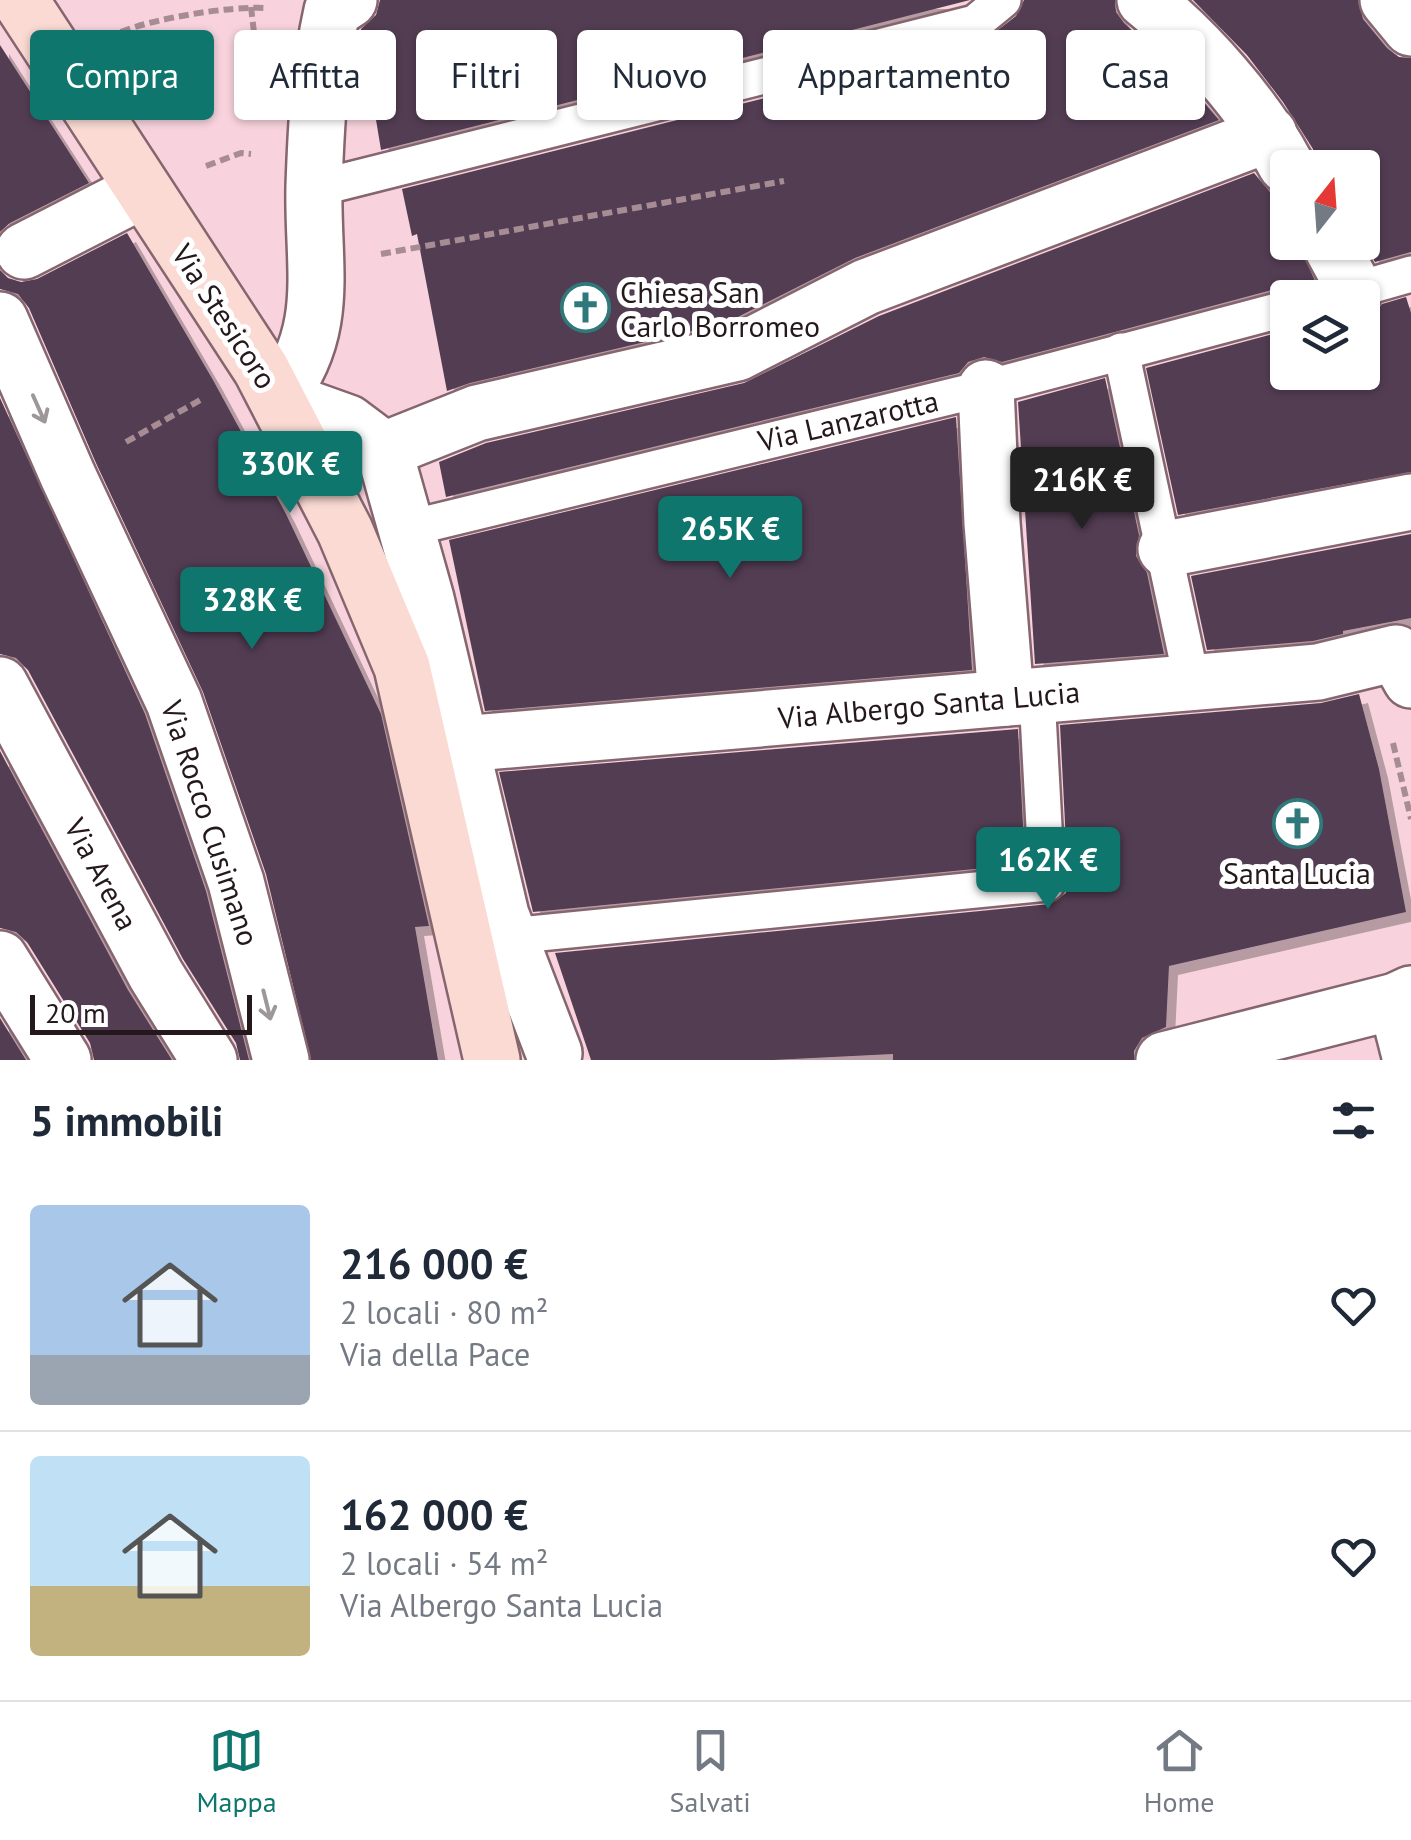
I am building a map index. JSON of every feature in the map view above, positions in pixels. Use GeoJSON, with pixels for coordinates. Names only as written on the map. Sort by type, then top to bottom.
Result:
{"type":"FeatureCollection","features":[{"type":"Feature","properties":{"kind":"street","name":"Via Stesicoro"},"geometry":{"type":"LineString","coordinates":[[20,0],[278,398],[345,531],[402,668],[492,1060]]}},
{"type":"Feature","properties":{"kind":"street"},"geometry":{"type":"LineString","coordinates":[[1146,0],[1238,94],[1277,150]]}},
{"type":"Feature","properties":{"kind":"street"},"geometry":{"type":"LineString","coordinates":[[1388,0],[1411,28]]}},
{"type":"Feature","properties":{"kind":"street"},"geometry":{"type":"LineString","coordinates":[[341,6],[320,64],[314,189],[315,320],[298,372],[278,398],[315,414],[348,422],[384,450],[509,936],[554,1053]]}},
{"type":"Feature","properties":{"kind":"street"},"geometry":{"type":"LineString","coordinates":[[384,450],[477,412],[736,353],[866,287],[1270,154]]}},
{"type":"Feature","properties":{"kind":"street"},"geometry":{"type":"LineString","coordinates":[[24,251],[143,190]]}},
{"type":"Feature","properties":{"kind":"street","name":"Via Rocco Cusimano"},"geometry":{"type":"LineString","coordinates":[[0,320],[174,702],[236,882],[280,1060]]}},
{"type":"Feature","properties":{"kind":"street"},"geometry":{"type":"LineString","coordinates":[[986,388],[992,523],[1022,696]]}},
{"type":"Feature","properties":{"kind":"street"},"geometry":{"type":"LineString","coordinates":[[1166,549],[1411,502]]}},
{"type":"Feature","properties":{"kind":"street","name":"Via Albergo Santa Lucia"},"geometry":{"type":"LineString","coordinates":[[461,744],[1404,666]]}},
{"type":"Feature","properties":{"kind":"street","name":"Via Arena"},"geometry":{"type":"LineString","coordinates":[[0,684],[156,975],[209,1060]]}},
{"type":"Feature","properties":{"kind":"street"},"geometry":{"type":"LineString","coordinates":[[0,960],[62,1060]]}},
{"type":"Feature","properties":{"kind":"street"},"geometry":{"type":"LineString","coordinates":[[1191,1057],[1404,998],[1411,1060]]}},
{"type":"Feature","properties":{"kind":"lane"},"geometry":{"type":"LineString","coordinates":[[314,189],[975,24],[1003,0]]}},
{"type":"Feature","properties":{"kind":"lane"},"geometry":{"type":"LineString","coordinates":[[1380,283],[1411,274]]}},
{"type":"Feature","properties":{"kind":"lane","name":"Via Lanzarotta"},"geometry":{"type":"LineString","coordinates":[[406,528],[986,388],[1270,313]]}},
{"type":"Feature","properties":{"kind":"lane"},"geometry":{"type":"LineString","coordinates":[[1120,351],[1192,682]]}},
{"type":"Feature","properties":{"kind":"lane"},"geometry":{"type":"LineString","coordinates":[[509,936],[1047,883],[1022,696]]}},
{"type":"Feature","properties":{"kind":"path"},"geometry":{"type":"LineString","coordinates":[[131,28],[251,7],[341,6]]}},
{"type":"Feature","properties":{"kind":"path"},"geometry":{"type":"LineString","coordinates":[[251,7],[253,30]]}},
{"type":"Feature","properties":{"kind":"path"},"geometry":{"type":"LineString","coordinates":[[214,162],[241,153]]}},
{"type":"Feature","properties":{"kind":"path"},"geometry":{"type":"LineString","coordinates":[[316,266],[784,180]]}},
{"type":"Feature","properties":{"kind":"path"},"geometry":{"type":"LineString","coordinates":[[1398,760],[1411,820]]}},
{"type":"Feature","properties":{"kind":"building"},"geometry":{"type":"Polygon","coordinates":[[[380,0],[970,0],[852,30],[763,30],[763,53],[743,58],[743,30],[577,30],[577,100],[557,105],[557,30],[416,30],[416,120],[499,120],[381,150],[376,120],[396,120],[396,30],[361,30],[376,15],[380,0]]]}},
{"type":"Feature","properties":{"kind":"building"},"geometry":{"type":"Polygon","coordinates":[[[1024,0],[1115,0],[1116,12],[1132,30],[1066,30],[1066,120],[1205,120],[1205,104],[1219,120],[855,258],[726,323],[447,391],[417,234],[412,236],[402,189],[677,120],[743,120],[743,103],[763,98],[763,120],[1046,120],[1046,30],[998,30],[1016,16],[1024,0]]]}},
{"type":"Feature","properties":{"kind":"building"},"geometry":{"type":"Polygon","coordinates":[[[1193,0],[1358,0],[1363,19],[1387,48],[1399,57],[1411,58],[1411,252],[1375,262],[1374,260],[1380,260],[1380,150],[1313,150],[1247,55],[1193,0]]]}},
{"type":"Feature","properties":{"kind":"building"},"geometry":{"type":"Polygon","coordinates":[[[0,45],[30,92],[30,120],[48,120],[89,183],[10,223],[0,232],[0,45]]]}},
{"type":"Feature","properties":{"kind":"building"},"geometry":{"type":"Polygon","coordinates":[[[1254,173],[1270,192],[1270,260],[1306,260],[1315,280],[1270,280],[1270,290],[1002,362],[984,357],[968,362],[959,373],[446,497],[439,462],[486,443],[744,383],[879,316],[1254,173]]]}},
{"type":"Feature","properties":{"kind":"building"},"geometry":{"type":"Polygon","coordinates":[[[127,233],[286,514],[381,714],[429,926],[415,927],[438,1060],[311,1060],[266,874],[203,692],[29,308],[18,294],[0,289],[0,270],[21,282],[37,279],[127,233]]]}},
{"type":"Feature","properties":{"kind":"building"},"geometry":{"type":"Polygon","coordinates":[[[1406,297],[1411,313],[1411,472],[1178,515],[1146,368],[1270,335],[1270,390],[1380,390],[1382,304],[1406,297]]]}},
{"type":"Feature","properties":{"kind":"building"},"geometry":{"type":"Polygon","coordinates":[[[1105,378],[1139,535],[1136,556],[1147,573],[1164,654],[1035,664],[1018,402],[1105,378]]]}},
{"type":"Feature","properties":{"kind":"building"},"geometry":{"type":"Polygon","coordinates":[[[0,398],[145,714],[206,891],[249,1060],[240,1060],[236,1043],[183,959],[28,670],[16,658],[0,654],[0,398]]]}},
{"type":"Feature","properties":{"kind":"building"},"geometry":{"type":"Polygon","coordinates":[[[956,417],[972,670],[485,711],[449,540],[956,417]]]}},
{"type":"Feature","properties":{"kind":"building"},"geometry":{"type":"Polygon","coordinates":[[[1411,534],[1411,618],[1313,641],[1207,650],[1191,576],[1411,534]]]}},
{"type":"Feature","properties":{"kind":"building"},"geometry":{"type":"Polygon","coordinates":[[[1359,694],[1379,769],[1406,912],[1169,966],[1166,1027],[1142,1038],[1134,1051],[1134,1060],[893,1060],[893,1054],[773,1060],[591,1060],[555,953],[1050,904],[1066,893],[1068,882],[1060,725],[1321,703],[1359,694]]]}},
{"type":"Feature","properties":{"kind":"building"},"geometry":{"type":"Polygon","coordinates":[[[1018,729],[1025,864],[533,912],[499,772],[1018,729]]]}},
{"type":"Feature","properties":{"kind":"building"},"geometry":{"type":"Polygon","coordinates":[[[0,751],[128,990],[172,1060],[94,1060],[90,1043],[27,942],[16,932],[0,928],[0,751]]]}},
{"type":"Feature","properties":{"kind":"building"},"geometry":{"type":"Polygon","coordinates":[[[0,1018],[26,1060],[0,1060],[0,1018]]]}},
{"type":"Feature","properties":{"kind":"place","name":"Chiesa San Carlo Borromeo"},"geometry":{"type":"Point","coordinates":[585,308]}},
{"type":"Feature","properties":{"kind":"place","name":"Santa Lucia"},"geometry":{"type":"Point","coordinates":[1297,823]}}]}
